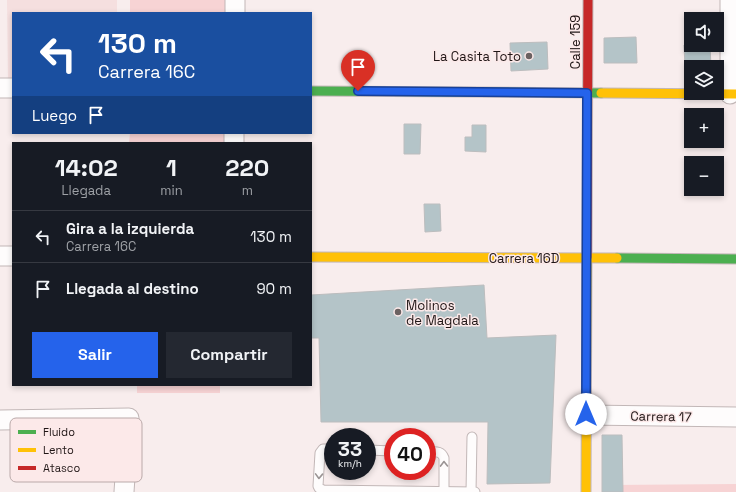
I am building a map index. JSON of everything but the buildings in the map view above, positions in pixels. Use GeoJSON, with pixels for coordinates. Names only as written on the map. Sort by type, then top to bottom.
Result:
{"type":"FeatureCollection","features":[{"type":"Feature","properties":{"kind":"street"},"geometry":{"type":"LineString","coordinates":[[235,0],[235,12]]}},
{"type":"Feature","properties":{"kind":"street","name":"Calle 159"},"geometry":{"type":"LineString","coordinates":[[586,492],[588,0]]}},
{"type":"Feature","properties":{"kind":"street"},"geometry":{"type":"LineString","coordinates":[[312,91],[733,94],[730,0]]}},
{"type":"Feature","properties":{"kind":"street"},"geometry":{"type":"LineString","coordinates":[[0,88],[12,88]]}},
{"type":"Feature","properties":{"kind":"street"},"geometry":{"type":"LineString","coordinates":[[0,256],[12,256]]}},
{"type":"Feature","properties":{"kind":"street","name":"Carrera 16D"},"geometry":{"type":"LineString","coordinates":[[312,257],[736,259]]}},
{"type":"Feature","properties":{"kind":"street","name":"Carrera 17"},"geometry":{"type":"LineString","coordinates":[[586,414],[736,417]]}},
{"type":"Feature","properties":{"kind":"street"},"geometry":{"type":"LineString","coordinates":[[0,420],[10,420]]}},
{"type":"Feature","properties":{"kind":"street"},"geometry":{"type":"LineString","coordinates":[[124,492],[125,482]]}},
{"type":"Feature","properties":{"kind":"lane"},"geometry":{"type":"LineString","coordinates":[[471,492],[472,437]]}},
{"type":"Feature","properties":{"kind":"lane"},"geometry":{"type":"LineString","coordinates":[[324,449],[320,453],[318,486],[323,490],[475,492]]}},
{"type":"Feature","properties":{"kind":"lane"},"geometry":{"type":"LineString","coordinates":[[436,452],[442,454],[444,458],[444,491]]}},
{"type":"Feature","properties":{"kind":"shaded area"},"geometry":{"type":"Polygon","coordinates":[[[7,0],[117,0],[117,12],[12,12],[12,80],[8,80],[7,0]]]}},
{"type":"Feature","properties":{"kind":"shaded area"},"geometry":{"type":"Polygon","coordinates":[[[130,0],[225,0],[225,12],[130,12],[130,0]]]}},
{"type":"Feature","properties":{"kind":"shaded area"},"geometry":{"type":"Polygon","coordinates":[[[130,134],[225,134],[225,142],[129,142],[130,134]]]}},
{"type":"Feature","properties":{"kind":"shaded area"},"geometry":{"type":"Polygon","coordinates":[[[137,386],[220,386],[220,393],[137,393],[137,386]]]}},
{"type":"Feature","properties":{"kind":"shaded area"},"geometry":{"type":"Polygon","coordinates":[[[736,484],[736,492],[610,492],[610,485],[736,484]]]}},
{"type":"Feature","properties":{"kind":"traffic: fast"},"geometry":{"type":"LineString","coordinates":[[312,91],[601,93]]}},
{"type":"Feature","properties":{"kind":"traffic: fast"},"geometry":{"type":"LineString","coordinates":[[617,258],[736,259]]}},
{"type":"Feature","properties":{"kind":"traffic: slow"},"geometry":{"type":"LineString","coordinates":[[601,93],[736,94]]}},
{"type":"Feature","properties":{"kind":"traffic: slow"},"geometry":{"type":"LineString","coordinates":[[312,257],[617,258]]}},
{"type":"Feature","properties":{"kind":"traffic: slow"},"geometry":{"type":"LineString","coordinates":[[586,492],[587,257]]}},
{"type":"Feature","properties":{"kind":"traffic: jam"},"geometry":{"type":"LineString","coordinates":[[587,257],[588,0]]}},
{"type":"Feature","properties":{"kind":"place","name":"La Casita Toto"},"geometry":{"type":"Point","coordinates":[529,56]}},
{"type":"Feature","properties":{"kind":"place","name":"Molinos de Magdala"},"geometry":{"type":"Point","coordinates":[398,312]}},
{"type":"Feature","properties":{"kind":"route"},"geometry":{"type":"LineString","coordinates":[[358,91],[587,93],[586,414]]}}]}
